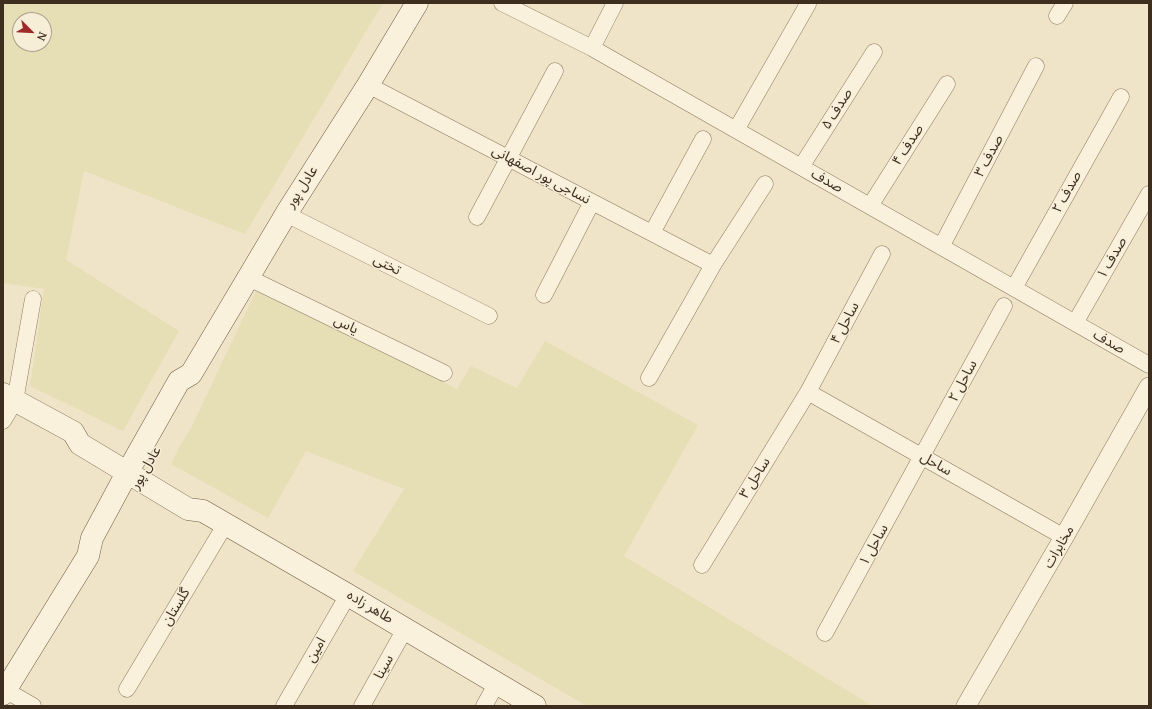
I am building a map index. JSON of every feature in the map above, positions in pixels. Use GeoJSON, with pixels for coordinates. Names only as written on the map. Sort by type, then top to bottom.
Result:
{"type":"FeatureCollection","features":[{"type":"Feature","properties":{"kind":"main road","name":"عادل پور"},"geometry":{"type":"LineString","coordinates":[[4,692],[88,556],[102,546],[137,470],[191,387],[191,374],[247,277],[368,85],[417,3]]}},
{"type":"Feature","properties":{"kind":"main road","name":"طاهر زاده"},"geometry":{"type":"LineString","coordinates":[[9,397],[73,432],[87,432],[188,509],[203,511],[535,706]]}},
{"type":"Feature","properties":{"kind":"street","name":"صدف"},"geometry":{"type":"LineString","coordinates":[[502,3],[592,48],[1149,365]]}},
{"type":"Feature","properties":{"kind":"street"},"geometry":{"type":"LineString","coordinates":[[592,48],[615,3]]}},
{"type":"Feature","properties":{"kind":"street"},"geometry":{"type":"LineString","coordinates":[[736,130],[808,4]]}},
{"type":"Feature","properties":{"kind":"street","name":"صدف ۵"},"geometry":{"type":"LineString","coordinates":[[801,167],[874,52]]}},
{"type":"Feature","properties":{"kind":"street","name":"صدف ۳"},"geometry":{"type":"LineString","coordinates":[[941,246],[1036,66]]}},
{"type":"Feature","properties":{"kind":"street"},"geometry":{"type":"LineString","coordinates":[[477,217],[555,71]]}},
{"type":"Feature","properties":{"kind":"street","name":"صدف ۴"},"geometry":{"type":"LineString","coordinates":[[870,206],[947,84]]}},
{"type":"Feature","properties":{"kind":"street","name":"نساجی پور اصفهانی"},"geometry":{"type":"LineString","coordinates":[[368,85],[713,265]]}},
{"type":"Feature","properties":{"kind":"street","name":"صدف ۲"},"geometry":{"type":"LineString","coordinates":[[1014,288],[1121,97]]}},
{"type":"Feature","properties":{"kind":"street"},"geometry":{"type":"LineString","coordinates":[[652,233],[703,139]]}},
{"type":"Feature","properties":{"kind":"street"},"geometry":{"type":"LineString","coordinates":[[649,378],[713,265],[766,184]]}},
{"type":"Feature","properties":{"kind":"street","name":"صدف ۱"},"geometry":{"type":"LineString","coordinates":[[1075,323],[1149,194]]}},
{"type":"Feature","properties":{"kind":"street"},"geometry":{"type":"LineString","coordinates":[[544,295],[592,202]]}},
{"type":"Feature","properties":{"kind":"street","name":"تختی"},"geometry":{"type":"LineString","coordinates":[[286,214],[489,316]]}},
{"type":"Feature","properties":{"kind":"street","name":"ساحل ۴"},"geometry":{"type":"LineString","coordinates":[[808,392],[882,254]]}},
{"type":"Feature","properties":{"kind":"street","name":"یاس"},"geometry":{"type":"LineString","coordinates":[[247,277],[444,374]]}},
{"type":"Feature","properties":{"kind":"street"},"geometry":{"type":"LineString","coordinates":[[3,421],[33,299]]}},
{"type":"Feature","properties":{"kind":"street","name":"ساحل ۲"},"geometry":{"type":"LineString","coordinates":[[922,457],[1004,306]]}},
{"type":"Feature","properties":{"kind":"street","name":"مخابرات"},"geometry":{"type":"LineString","coordinates":[[966,706],[1149,387]]}},
{"type":"Feature","properties":{"kind":"street","name":"ساحل"},"geometry":{"type":"LineString","coordinates":[[808,392],[1064,537]]}},
{"type":"Feature","properties":{"kind":"street","name":"ساحل ۳"},"geometry":{"type":"LineString","coordinates":[[702,565],[808,392]]}},
{"type":"Feature","properties":{"kind":"street","name":"ساحل ۱"},"geometry":{"type":"LineString","coordinates":[[825,633],[922,457]]}},
{"type":"Feature","properties":{"kind":"street","name":"گلستان"},"geometry":{"type":"LineString","coordinates":[[126,689],[225,524]]}},
{"type":"Feature","properties":{"kind":"street","name":"امین"},"geometry":{"type":"LineString","coordinates":[[284,706],[348,595]]}},
{"type":"Feature","properties":{"kind":"street","name":"سینا"},"geometry":{"type":"LineString","coordinates":[[362,706],[405,629]]}},
{"type":"Feature","properties":{"kind":"street"},"geometry":{"type":"LineString","coordinates":[[484,706],[497,683]]}},
{"type":"Feature","properties":{"kind":"street"},"geometry":{"type":"LineString","coordinates":[[4,692],[33,706]]}},
{"type":"Feature","properties":{"kind":"shaded area"},"geometry":{"type":"Polygon","coordinates":[[[3,3],[383,3],[245,234],[84,171],[66,260],[179,331],[123,431],[30,386],[44,289],[3,283],[3,3]]]}},
{"type":"Feature","properties":{"kind":"shaded area"},"geometry":{"type":"Polygon","coordinates":[[[256,291],[457,389],[471,366],[517,388],[545,341],[698,425],[624,556],[873,706],[587,706],[353,571],[404,489],[306,451],[268,518],[171,464],[179,447],[191,428],[256,291]]]}}]}
